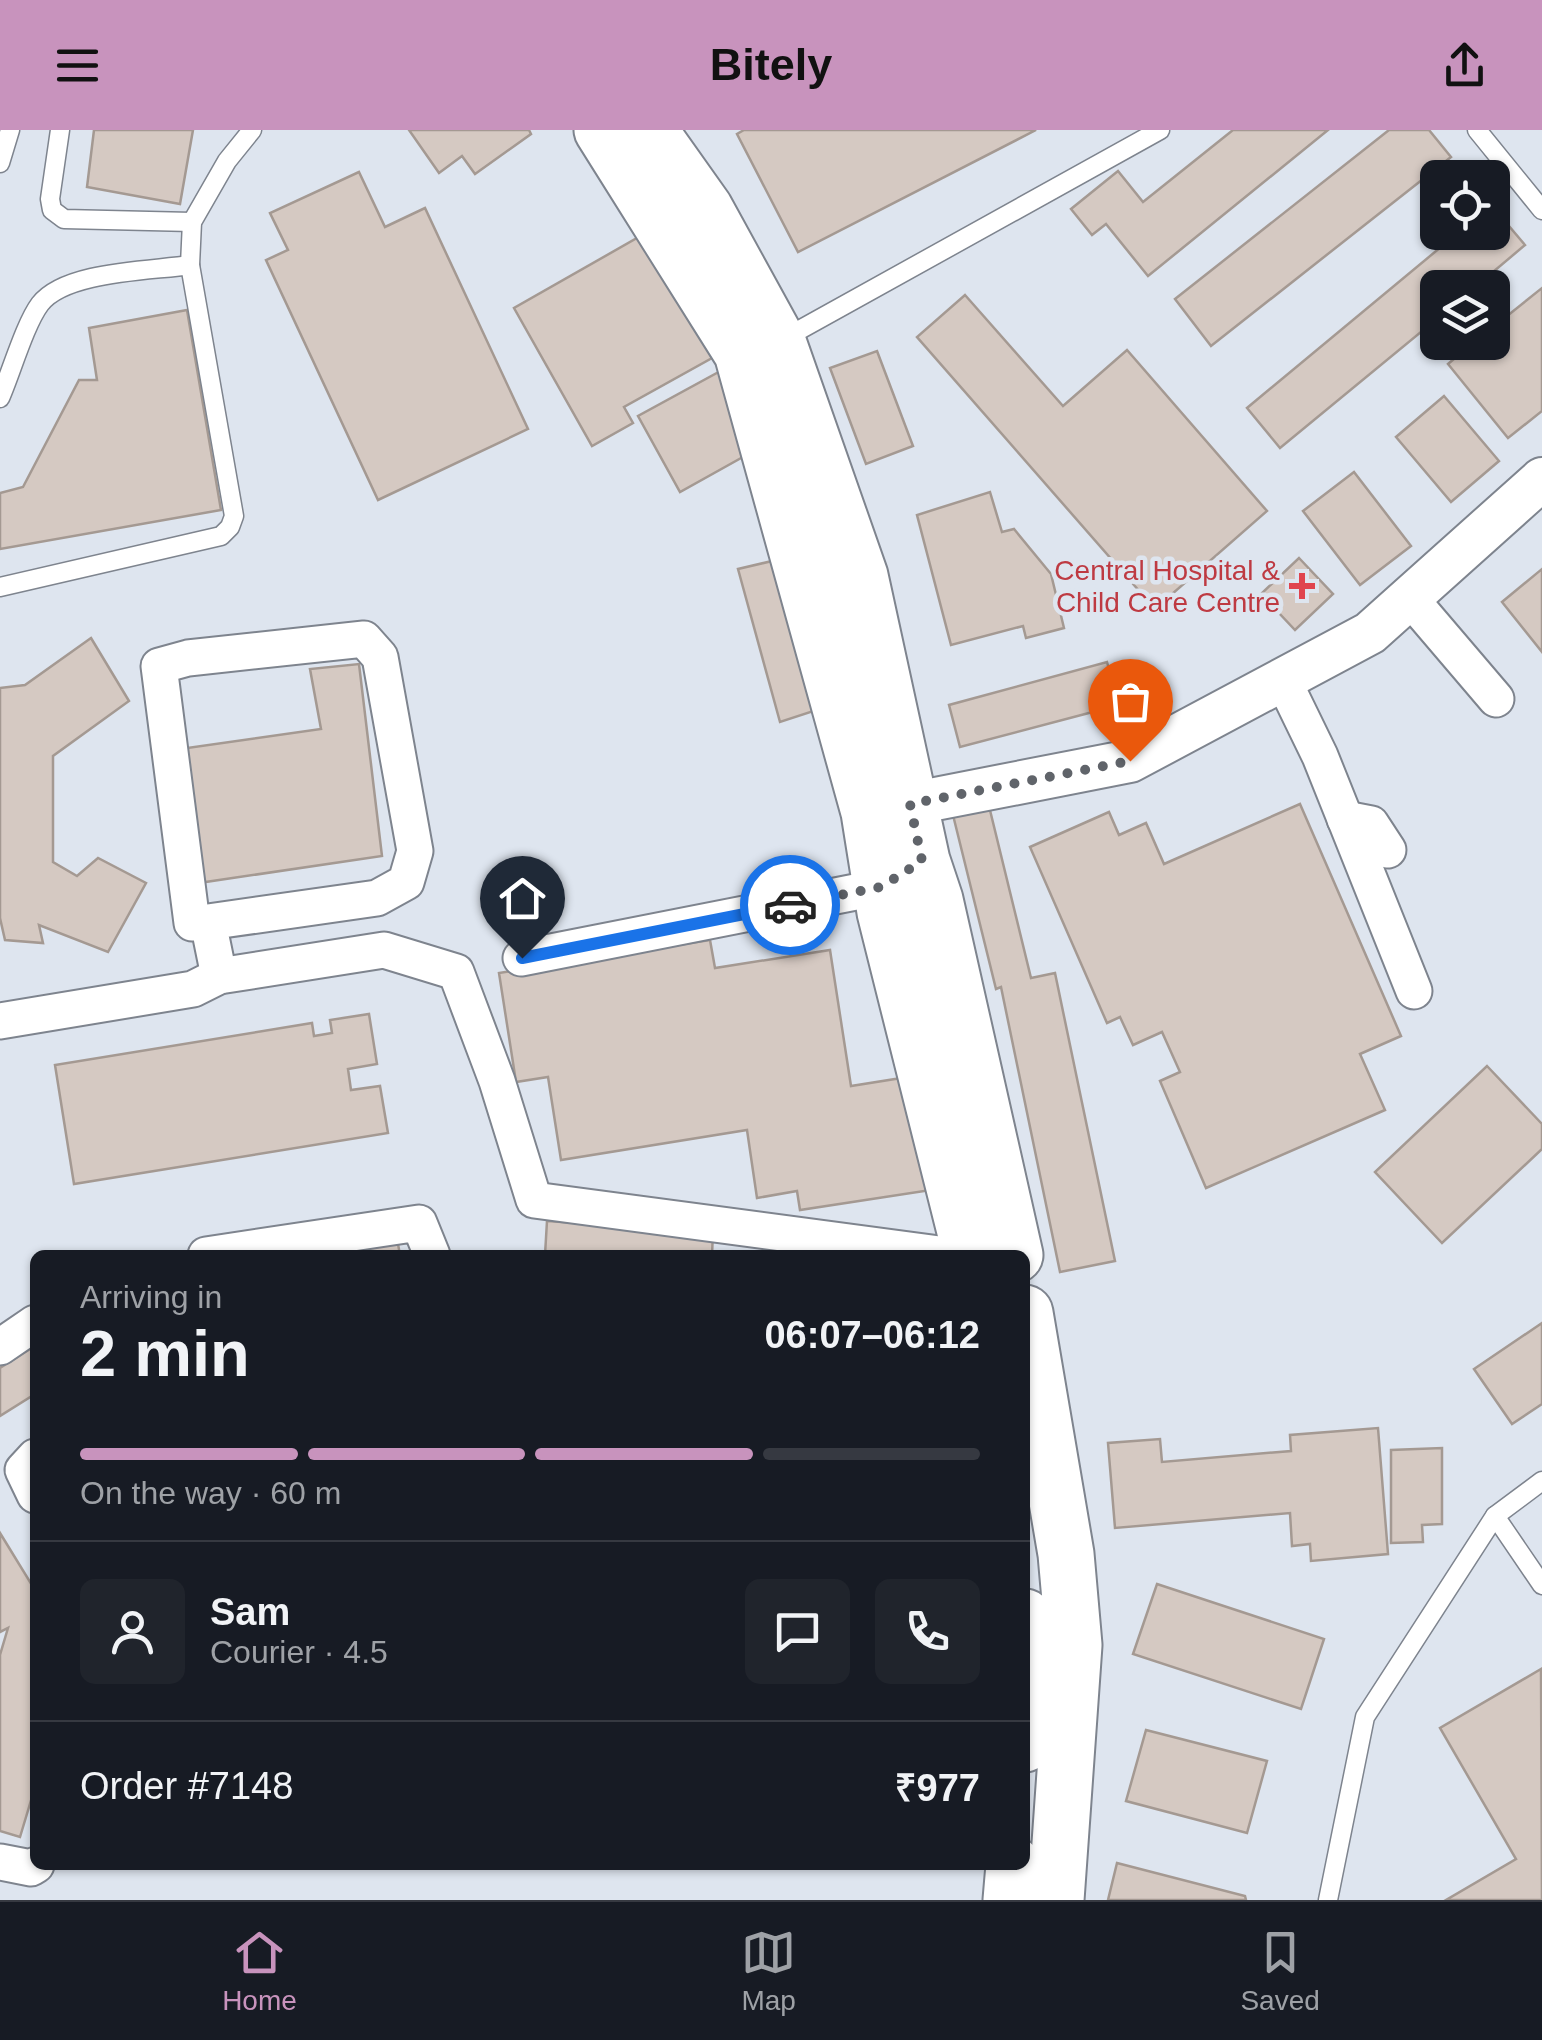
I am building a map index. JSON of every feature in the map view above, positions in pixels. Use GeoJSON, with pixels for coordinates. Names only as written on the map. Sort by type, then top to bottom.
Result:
{"type":"FeatureCollection","features":[{"type":"Feature","properties":{"kind":"main road"},"geometry":{"type":"LineString","coordinates":[[602,130],[686,221]]}},
{"type":"Feature","properties":{"kind":"main road"},"geometry":{"type":"LineString","coordinates":[[650,130],[686,221],[760,348],[890,808],[896,887],[969,1250]]}},
{"type":"Feature","properties":{"kind":"main road"},"geometry":{"type":"LineString","coordinates":[[896,887],[935,900],[1014,1250]]}},
{"type":"Feature","properties":{"kind":"main road"},"geometry":{"type":"LineString","coordinates":[[1030,1342],[1066,1554],[1038,1633],[1030,1684]]}},
{"type":"Feature","properties":{"kind":"main road"},"geometry":{"type":"LineString","coordinates":[[1038,1633],[1056,1900]]}},
{"type":"Feature","properties":{"kind":"main road"},"geometry":{"type":"LineString","coordinates":[[1010,1900],[1013,1870]]}},
{"type":"Feature","properties":{"kind":"street"},"geometry":{"type":"LineString","coordinates":[[890,808],[1130,761],[1370,633],[1542,479]]}},
{"type":"Feature","properties":{"kind":"street"},"geometry":{"type":"LineString","coordinates":[[1410,598],[1496,699]]}},
{"type":"Feature","properties":{"kind":"street"},"geometry":{"type":"LineString","coordinates":[[364,638],[380,658],[414,851],[406,882],[377,898],[208,922],[192,923],[159,666],[188,658],[364,638]]}},
{"type":"Feature","properties":{"kind":"street"},"geometry":{"type":"LineString","coordinates":[[1283,680],[1320,756],[1414,991]]}},
{"type":"Feature","properties":{"kind":"street"},"geometry":{"type":"LineString","coordinates":[[1345,819],[1371,824],[1388,850]]}},
{"type":"Feature","properties":{"kind":"street"},"geometry":{"type":"LineString","coordinates":[[522,958],[896,887]]}},
{"type":"Feature","properties":{"kind":"street"},"geometry":{"type":"LineString","coordinates":[[377,898],[384,950]]}},
{"type":"Feature","properties":{"kind":"street"},"geometry":{"type":"LineString","coordinates":[[208,922],[219,976]]}},
{"type":"Feature","properties":{"kind":"street"},"geometry":{"type":"LineString","coordinates":[[0,1021],[194,989],[219,976],[384,950],[456,972],[498,1081],[534,1200],[909,1250]]}},
{"type":"Feature","properties":{"kind":"street"},"geometry":{"type":"LineString","coordinates":[[239,1250],[419,1223],[430,1250]]}},
{"type":"Feature","properties":{"kind":"street"},"geometry":{"type":"LineString","coordinates":[[0,1347],[30,1326]]}},
{"type":"Feature","properties":{"kind":"street"},"geometry":{"type":"LineString","coordinates":[[30,1463],[23,1470],[30,1485]]}},
{"type":"Feature","properties":{"kind":"street"},"geometry":{"type":"LineString","coordinates":[[0,1862],[30,1868]]}},
{"type":"Feature","properties":{"kind":"lane"},"geometry":{"type":"LineString","coordinates":[[0,163],[10,130]]}},
{"type":"Feature","properties":{"kind":"lane"},"geometry":{"type":"LineString","coordinates":[[60,130],[50,199],[52,210],[64,218],[192,222]]}},
{"type":"Feature","properties":{"kind":"lane"},"geometry":{"type":"LineString","coordinates":[[0,587],[221,536],[230,527],[234,516],[190,266],[192,222],[227,161],[252,130]]}},
{"type":"Feature","properties":{"kind":"lane"},"geometry":{"type":"LineString","coordinates":[[760,348],[1160,130]]}},
{"type":"Feature","properties":{"kind":"lane"},"geometry":{"type":"LineString","coordinates":[[1477,130],[1542,210]]}},
{"type":"Feature","properties":{"kind":"lane"},"geometry":{"type":"LineString","coordinates":[[0,398],[39,305],[54,290],[80,280],[190,266]]}},
{"type":"Feature","properties":{"kind":"lane"},"geometry":{"type":"LineString","coordinates":[[1328,1900],[1365,1717],[1495,1516],[1542,1481]]}},
{"type":"Feature","properties":{"kind":"lane"},"geometry":{"type":"LineString","coordinates":[[1495,1516],[1541,1579]]}},
{"type":"Feature","properties":{"kind":"building"},"geometry":{"type":"Polygon","coordinates":[[[94,130],[193,130],[180,204],[87,187],[94,130]]]}},
{"type":"Feature","properties":{"kind":"building"},"geometry":{"type":"Polygon","coordinates":[[[409,130],[529,130],[531,134],[475,174],[462,156],[439,173],[409,130]]]}},
{"type":"Feature","properties":{"kind":"building"},"geometry":{"type":"Polygon","coordinates":[[[744,130],[1036,130],[798,252],[737,134],[744,130]]]}},
{"type":"Feature","properties":{"kind":"building"},"geometry":{"type":"Polygon","coordinates":[[[1233,130],[1328,130],[1148,276],[1106,224],[1092,235],[1071,209],[1118,171],[1143,202],[1233,130]]]}},
{"type":"Feature","properties":{"kind":"building"},"geometry":{"type":"Polygon","coordinates":[[[1389,130],[1429,130],[1451,157],[1420,160],[1420,181],[1211,346],[1175,299],[1389,130]]]}},
{"type":"Feature","properties":{"kind":"building"},"geometry":{"type":"Polygon","coordinates":[[[359,172],[385,227],[425,208],[528,429],[378,500],[266,260],[288,250],[270,213],[359,172]]]}},
{"type":"Feature","properties":{"kind":"building"},"geometry":{"type":"Polygon","coordinates":[[[1510,227],[1525,245],[1495,270],[1420,270],[1420,333],[1280,448],[1247,408],[1437,250],[1510,250],[1510,227]]]}},
{"type":"Feature","properties":{"kind":"building"},"geometry":{"type":"Polygon","coordinates":[[[644,234],[712,358],[624,407],[633,423],[592,446],[514,308],[644,234]]]}},
{"type":"Feature","properties":{"kind":"building"},"geometry":{"type":"Polygon","coordinates":[[[1542,288],[1542,411],[1508,438],[1448,364],[1453,360],[1510,360],[1510,314],[1542,288]]]}},
{"type":"Feature","properties":{"kind":"building"},"geometry":{"type":"Polygon","coordinates":[[[965,295],[1063,406],[1127,350],[1267,511],[1155,609],[917,337],[965,295]]]}},
{"type":"Feature","properties":{"kind":"building"},"geometry":{"type":"Polygon","coordinates":[[[187,310],[221,510],[0,549],[0,493],[23,487],[79,380],[97,380],[89,328],[187,310]]]}},
{"type":"Feature","properties":{"kind":"building"},"geometry":{"type":"Polygon","coordinates":[[[877,351],[913,446],[866,464],[830,368],[877,351]]]}},
{"type":"Feature","properties":{"kind":"building"},"geometry":{"type":"Polygon","coordinates":[[[726,368],[759,448],[680,492],[638,416],[726,368]]]}},
{"type":"Feature","properties":{"kind":"building"},"geometry":{"type":"Polygon","coordinates":[[[1444,396],[1499,461],[1451,502],[1396,437],[1444,396]]]}},
{"type":"Feature","properties":{"kind":"building"},"geometry":{"type":"Polygon","coordinates":[[[1354,472],[1411,546],[1360,585],[1303,511],[1354,472]]]}},
{"type":"Feature","properties":{"kind":"building"},"geometry":{"type":"Polygon","coordinates":[[[990,492],[1002,532],[1014,529],[1051,574],[1064,628],[1026,638],[1023,626],[951,645],[917,515],[990,492]]]}},
{"type":"Feature","properties":{"kind":"building"},"geometry":{"type":"Polygon","coordinates":[[[789,557],[829,706],[780,722],[738,569],[789,557]]]}},
{"type":"Feature","properties":{"kind":"building"},"geometry":{"type":"Polygon","coordinates":[[[1299,558],[1333,594],[1295,630],[1261,594],[1299,558]]]}},
{"type":"Feature","properties":{"kind":"building"},"geometry":{"type":"Polygon","coordinates":[[[1542,569],[1542,652],[1502,602],[1542,569]]]}},
{"type":"Feature","properties":{"kind":"building"},"geometry":{"type":"Polygon","coordinates":[[[91,638],[129,701],[53,756],[53,862],[77,876],[98,858],[146,883],[108,952],[39,925],[43,943],[5,940],[0,918],[0,688],[25,685],[91,638]]]}},
{"type":"Feature","properties":{"kind":"building"},"geometry":{"type":"Polygon","coordinates":[[[1107,662],[1119,705],[960,747],[949,705],[1107,662]]]}},
{"type":"Feature","properties":{"kind":"building"},"geometry":{"type":"Polygon","coordinates":[[[359,664],[382,856],[192,884],[173,750],[321,729],[310,669],[359,664]]]}},
{"type":"Feature","properties":{"kind":"building"},"geometry":{"type":"Polygon","coordinates":[[[988,802],[1031,978],[1055,973],[1115,1261],[1060,1272],[1001,987],[996,989],[952,811],[988,802]]]}},
{"type":"Feature","properties":{"kind":"building"},"geometry":{"type":"Polygon","coordinates":[[[1300,804],[1401,1036],[1360,1054],[1385,1110],[1206,1188],[1160,1081],[1180,1072],[1162,1032],[1133,1045],[1120,1017],[1107,1023],[1030,847],[1109,812],[1119,835],[1146,823],[1164,864],[1300,804]]]}},
{"type":"Feature","properties":{"kind":"building"},"geometry":{"type":"Polygon","coordinates":[[[710,940],[715,968],[830,950],[851,1086],[914,1076],[931,1190],[800,1210],[797,1191],[757,1198],[747,1130],[561,1160],[548,1077],[516,1082],[499,973],[710,940]]]}},
{"type":"Feature","properties":{"kind":"building"},"geometry":{"type":"Polygon","coordinates":[[[369,1014],[377,1064],[348,1069],[351,1090],[380,1086],[388,1133],[74,1184],[55,1065],[312,1023],[314,1036],[332,1033],[330,1020],[369,1014]]]}},
{"type":"Feature","properties":{"kind":"building"},"geometry":{"type":"Polygon","coordinates":[[[1487,1066],[1542,1124],[1542,1149],[1442,1243],[1375,1172],[1487,1066]]]}},
{"type":"Feature","properties":{"kind":"building"},"geometry":{"type":"Polygon","coordinates":[[[547,1221],[713,1232],[712,1250],[545,1250],[547,1221]]]}},
{"type":"Feature","properties":{"kind":"building"},"geometry":{"type":"Polygon","coordinates":[[[396,1233],[399,1250],[315,1250],[396,1233]]]}},
{"type":"Feature","properties":{"kind":"building"},"geometry":{"type":"Polygon","coordinates":[[[1542,1323],[1542,1404],[1512,1424],[1474,1369],[1542,1323]]]}},
{"type":"Feature","properties":{"kind":"building"},"geometry":{"type":"Polygon","coordinates":[[[30,1349],[30,1397],[0,1416],[0,1368],[30,1349]]]}},
{"type":"Feature","properties":{"kind":"building"},"geometry":{"type":"Polygon","coordinates":[[[1378,1428],[1388,1554],[1311,1561],[1310,1544],[1292,1546],[1290,1513],[1115,1528],[1108,1443],[1160,1439],[1162,1462],[1291,1451],[1290,1435],[1378,1428]]]}},
{"type":"Feature","properties":{"kind":"building"},"geometry":{"type":"Polygon","coordinates":[[[1442,1448],[1442,1524],[1422,1525],[1423,1542],[1391,1543],[1391,1450],[1442,1448]]]}},
{"type":"Feature","properties":{"kind":"building"},"geometry":{"type":"Polygon","coordinates":[[[0,1533],[30,1582],[30,1804],[20,1837],[0,1831],[0,1655],[8,1628],[0,1632],[0,1533]]]}},
{"type":"Feature","properties":{"kind":"building"},"geometry":{"type":"Polygon","coordinates":[[[1157,1584],[1324,1639],[1301,1709],[1133,1654],[1157,1584]]]}},
{"type":"Feature","properties":{"kind":"building"},"geometry":{"type":"Polygon","coordinates":[[[1541,1669],[1542,1900],[1446,1900],[1516,1859],[1440,1728],[1541,1669]]]}},
{"type":"Feature","properties":{"kind":"building"},"geometry":{"type":"Polygon","coordinates":[[[1146,1730],[1267,1761],[1247,1833],[1126,1801],[1146,1730]]]}},
{"type":"Feature","properties":{"kind":"building"},"geometry":{"type":"Polygon","coordinates":[[[1117,1863],[1245,1896],[1246,1900],[1108,1900],[1117,1863]]]}},
{"type":"Feature","properties":{"kind":"way so far"},"geometry":{"type":"LineString","coordinates":[[790,905],[881,887],[922,861],[910,804],[1130,761]]}},
{"type":"Feature","properties":{"kind":"place","name":"Central Hospital & Child Care Centre"},"geometry":{"type":"Point","coordinates":[1302,586]}},
{"type":"Feature","properties":{"kind":"route"},"geometry":{"type":"LineString","coordinates":[[522,958],[790,905]]}}]}
